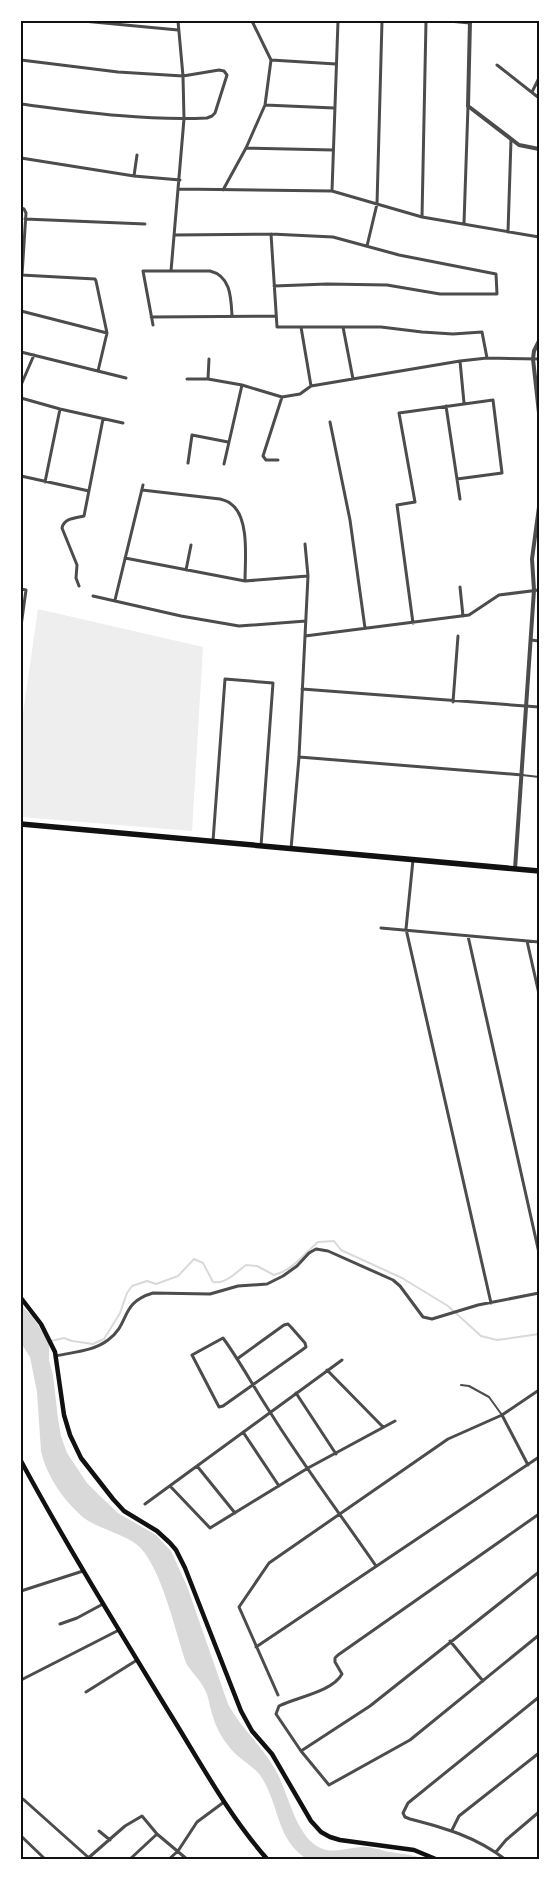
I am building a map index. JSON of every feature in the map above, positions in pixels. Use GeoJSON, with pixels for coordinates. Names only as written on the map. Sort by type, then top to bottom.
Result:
{"type":"FeatureCollection","features":[{"type":"Feature","properties":{"kind":"highway"},"geometry":{"type":"LineString","coordinates":[[21,824],[539,871]]}},
{"type":"Feature","properties":{"kind":"main road"},"geometry":{"type":"LineString","coordinates":[[21,1298],[49,1337],[55,1354],[64,1415],[70,1435],[81,1458],[113,1500],[124,1511],[156,1531],[176,1550],[185,1568],[240,1711],[252,1731],[277,1762],[314,1826],[330,1837],[362,1844],[414,1850],[438,1860]]}},
{"type":"Feature","properties":{"kind":"main road"},"geometry":{"type":"LineString","coordinates":[[21,1461],[83,1571],[224,1802],[247,1837],[268,1860]]}},
{"type":"Feature","properties":{"kind":"street"},"geometry":{"type":"LineString","coordinates":[[83,21],[178,30]]}},
{"type":"Feature","properties":{"kind":"street"},"geometry":{"type":"LineString","coordinates":[[171,271],[184,119],[183,76],[178,21]]}},
{"type":"Feature","properties":{"kind":"street"},"geometry":{"type":"LineString","coordinates":[[223,190],[246,148],[265,104],[271,60],[252,21]]}},
{"type":"Feature","properties":{"kind":"street"},"geometry":{"type":"LineString","coordinates":[[332,191],[338,21]]}},
{"type":"Feature","properties":{"kind":"street"},"geometry":{"type":"LineString","coordinates":[[367,246],[377,204],[382,21]]}},
{"type":"Feature","properties":{"kind":"street"},"geometry":{"type":"LineString","coordinates":[[422,216],[426,21]]}},
{"type":"Feature","properties":{"kind":"street"},"geometry":{"type":"LineString","coordinates":[[449,21],[470,22],[464,223]]}},
{"type":"Feature","properties":{"kind":"street"},"geometry":{"type":"LineString","coordinates":[[21,60],[118,72],[183,76],[219,70],[224,71],[227,75],[218,108],[212,116],[184,119],[87,112],[21,104]]}},
{"type":"Feature","properties":{"kind":"street"},"geometry":{"type":"LineString","coordinates":[[271,60],[336,64]]}},
{"type":"Feature","properties":{"kind":"street"},"geometry":{"type":"LineString","coordinates":[[497,65],[539,98]]}},
{"type":"Feature","properties":{"kind":"street"},"geometry":{"type":"LineString","coordinates":[[532,92],[539,78]]}},
{"type":"Feature","properties":{"kind":"street"},"geometry":{"type":"LineString","coordinates":[[265,104],[334,108]]}},
{"type":"Feature","properties":{"kind":"street"},"geometry":{"type":"LineString","coordinates":[[468,106],[511,140],[525,147],[539,149]]}},
{"type":"Feature","properties":{"kind":"street"},"geometry":{"type":"LineString","coordinates":[[508,232],[511,140]]}},
{"type":"Feature","properties":{"kind":"street"},"geometry":{"type":"LineString","coordinates":[[246,148],[333,150]]}},
{"type":"Feature","properties":{"kind":"street"},"geometry":{"type":"LineString","coordinates":[[134,176],[137,155]]}},
{"type":"Feature","properties":{"kind":"street"},"geometry":{"type":"LineString","coordinates":[[21,158],[134,176],[180,180]]}},
{"type":"Feature","properties":{"kind":"street"},"geometry":{"type":"LineString","coordinates":[[179,189],[332,191],[422,216],[539,237]]}},
{"type":"Feature","properties":{"kind":"street"},"geometry":{"type":"LineString","coordinates":[[23,208],[25,219],[22,275],[95,279],[98,283],[107,333],[98,371]]}},
{"type":"Feature","properties":{"kind":"street"},"geometry":{"type":"LineString","coordinates":[[25,219],[145,224]]}},
{"type":"Feature","properties":{"kind":"street"},"geometry":{"type":"LineString","coordinates":[[174,235],[271,234],[334,237],[429,262],[496,274],[496,294],[440,294],[387,285],[327,284],[274,286]]}},
{"type":"Feature","properties":{"kind":"street"},"geometry":{"type":"LineString","coordinates":[[271,234],[277,327],[381,327],[453,334],[482,332],[487,358]]}},
{"type":"Feature","properties":{"kind":"street"},"geometry":{"type":"LineString","coordinates":[[152,325],[143,271],[210,271],[217,273],[227,284],[232,316]]}},
{"type":"Feature","properties":{"kind":"street"},"geometry":{"type":"LineString","coordinates":[[21,311],[107,333]]}},
{"type":"Feature","properties":{"kind":"street"},"geometry":{"type":"LineString","coordinates":[[151,317],[276,316]]}},
{"type":"Feature","properties":{"kind":"street"},"geometry":{"type":"LineString","coordinates":[[300,327],[311,386]]}},
{"type":"Feature","properties":{"kind":"street"},"geometry":{"type":"LineString","coordinates":[[343,327],[353,379]]}},
{"type":"Feature","properties":{"kind":"street"},"geometry":{"type":"LineString","coordinates":[[539,341],[534,351],[533,359],[539,412]]}},
{"type":"Feature","properties":{"kind":"street"},"geometry":{"type":"LineString","coordinates":[[21,352],[126,378]]}},
{"type":"Feature","properties":{"kind":"street"},"geometry":{"type":"LineString","coordinates":[[21,385],[34,355]]}},
{"type":"Feature","properties":{"kind":"street"},"geometry":{"type":"LineString","coordinates":[[187,379],[208,379],[282,397],[300,394],[311,386],[460,361],[487,358],[539,359]]}},
{"type":"Feature","properties":{"kind":"street"},"geometry":{"type":"LineString","coordinates":[[208,379],[209,359]]}},
{"type":"Feature","properties":{"kind":"street"},"geometry":{"type":"LineString","coordinates":[[460,361],[464,404]]}},
{"type":"Feature","properties":{"kind":"street"},"geometry":{"type":"LineString","coordinates":[[224,464],[242,386]]}},
{"type":"Feature","properties":{"kind":"street"},"geometry":{"type":"LineString","coordinates":[[278,460],[266,460],[263,456],[282,397]]}},
{"type":"Feature","properties":{"kind":"street"},"geometry":{"type":"LineString","coordinates":[[21,398],[123,423]]}},
{"type":"Feature","properties":{"kind":"street"},"geometry":{"type":"LineString","coordinates":[[413,622],[397,504],[415,502],[399,413],[493,400],[502,473],[457,479]]}},
{"type":"Feature","properties":{"kind":"street"},"geometry":{"type":"LineString","coordinates":[[446,406],[460,499]]}},
{"type":"Feature","properties":{"kind":"street"},"geometry":{"type":"LineString","coordinates":[[45,482],[60,409]]}},
{"type":"Feature","properties":{"kind":"street"},"geometry":{"type":"LineString","coordinates":[[79,586],[76,578],[77,565],[62,528],[66,520],[84,516],[103,419]]}},
{"type":"Feature","properties":{"kind":"street"},"geometry":{"type":"LineString","coordinates":[[330,422],[350,520],[365,628]]}},
{"type":"Feature","properties":{"kind":"street"},"geometry":{"type":"LineString","coordinates":[[188,463],[192,434],[228,442]]}},
{"type":"Feature","properties":{"kind":"street"},"geometry":{"type":"LineString","coordinates":[[21,476],[89,491]]}},
{"type":"Feature","properties":{"kind":"street"},"geometry":{"type":"LineString","coordinates":[[115,600],[143,485]]}},
{"type":"Feature","properties":{"kind":"street"},"geometry":{"type":"LineString","coordinates":[[142,490],[220,499],[231,503],[239,512],[243,526],[245,581]]}},
{"type":"Feature","properties":{"kind":"street"},"geometry":{"type":"LineString","coordinates":[[516,869],[525,706],[536,590],[532,559],[539,507]]}},
{"type":"Feature","properties":{"kind":"street"},"geometry":{"type":"LineString","coordinates":[[291,849],[299,757],[306,621],[308,576],[305,544]]}},
{"type":"Feature","properties":{"kind":"street"},"geometry":{"type":"LineString","coordinates":[[186,570],[191,545]]}},
{"type":"Feature","properties":{"kind":"street"},"geometry":{"type":"LineString","coordinates":[[125,558],[245,581],[308,576]]}},
{"type":"Feature","properties":{"kind":"street"},"geometry":{"type":"LineString","coordinates":[[460,587],[463,616]]}},
{"type":"Feature","properties":{"kind":"street"},"geometry":{"type":"LineString","coordinates":[[21,589],[26,590],[21,626]]}},
{"type":"Feature","properties":{"kind":"street"},"geometry":{"type":"LineString","coordinates":[[305,636],[463,616],[475,612],[499,595],[536,590]]}},
{"type":"Feature","properties":{"kind":"street"},"geometry":{"type":"LineString","coordinates":[[93,596],[181,616],[239,626],[306,621]]}},
{"type":"Feature","properties":{"kind":"street"},"geometry":{"type":"LineString","coordinates":[[453,702],[458,636]]}},
{"type":"Feature","properties":{"kind":"street"},"geometry":{"type":"LineString","coordinates":[[530,640],[539,641]]}},
{"type":"Feature","properties":{"kind":"street"},"geometry":{"type":"LineString","coordinates":[[213,842],[225,679],[273,683],[260,846]]}},
{"type":"Feature","properties":{"kind":"street"},"geometry":{"type":"LineString","coordinates":[[302,689],[453,702],[539,707]]}},
{"type":"Feature","properties":{"kind":"street"},"geometry":{"type":"LineString","coordinates":[[299,757],[522,775]]}},
{"type":"Feature","properties":{"kind":"street"},"geometry":{"type":"LineString","coordinates":[[413,860],[406,929],[491,1302]]}},
{"type":"Feature","properties":{"kind":"street"},"geometry":{"type":"LineString","coordinates":[[381,928],[539,942]]}},
{"type":"Feature","properties":{"kind":"street"},"geometry":{"type":"LineString","coordinates":[[468,936],[539,1253]]}},
{"type":"Feature","properties":{"kind":"street"},"geometry":{"type":"LineString","coordinates":[[527,941],[539,994]]}},
{"type":"Feature","properties":{"kind":"street"},"geometry":{"type":"LineString","coordinates":[[55,1354],[92,1348],[108,1340],[118,1331],[130,1306],[144,1296],[153,1293],[210,1294],[238,1286],[267,1284],[297,1266],[309,1253],[316,1249],[328,1251],[393,1280],[427,1319],[478,1305],[539,1293]]}},
{"type":"Feature","properties":{"kind":"street"},"geometry":{"type":"LineString","coordinates":[[237,1359],[288,1324],[305,1343],[306,1347],[253,1386],[219,1407],[192,1355],[223,1338],[237,1359],[253,1386],[270,1412],[339,1515],[376,1566]]}},
{"type":"Feature","properties":{"kind":"street"},"geometry":{"type":"LineString","coordinates":[[146,1504],[342,1360]]}},
{"type":"Feature","properties":{"kind":"street"},"geometry":{"type":"LineString","coordinates":[[327,1370],[382,1427]]}},
{"type":"Feature","properties":{"kind":"street"},"geometry":{"type":"LineString","coordinates":[[278,1695],[239,1607],[269,1563],[448,1439],[502,1415],[539,1390]]}},
{"type":"Feature","properties":{"kind":"street"},"geometry":{"type":"LineString","coordinates":[[296,1393],[336,1454]]}},
{"type":"Feature","properties":{"kind":"street"},"geometry":{"type":"LineString","coordinates":[[502,1415],[528,1465]]}},
{"type":"Feature","properties":{"kind":"street"},"geometry":{"type":"LineString","coordinates":[[170,1486],[210,1528],[308,1468],[395,1421]]}},
{"type":"Feature","properties":{"kind":"street"},"geometry":{"type":"LineString","coordinates":[[243,1432],[279,1486]]}},
{"type":"Feature","properties":{"kind":"street"},"geometry":{"type":"LineString","coordinates":[[256,1647],[539,1457]]}},
{"type":"Feature","properties":{"kind":"street"},"geometry":{"type":"LineString","coordinates":[[197,1466],[234,1513]]}},
{"type":"Feature","properties":{"kind":"street"},"geometry":{"type":"LineString","coordinates":[[539,1514],[338,1655],[335,1658],[335,1662],[342,1674],[338,1680],[329,1687],[280,1706],[276,1712],[277,1717],[329,1785],[410,1740],[539,1635]]}},
{"type":"Feature","properties":{"kind":"street"},"geometry":{"type":"LineString","coordinates":[[21,1592],[83,1571]]}},
{"type":"Feature","properties":{"kind":"street"},"geometry":{"type":"LineString","coordinates":[[302,1751],[370,1706],[539,1572]]}},
{"type":"Feature","properties":{"kind":"street"},"geometry":{"type":"LineString","coordinates":[[60,1624],[77,1618],[103,1604]]}},
{"type":"Feature","properties":{"kind":"street"},"geometry":{"type":"LineString","coordinates":[[21,1680],[119,1630]]}},
{"type":"Feature","properties":{"kind":"street"},"geometry":{"type":"LineString","coordinates":[[450,1641],[483,1681]]}},
{"type":"Feature","properties":{"kind":"street"},"geometry":{"type":"LineString","coordinates":[[86,1692],[137,1660]]}},
{"type":"Feature","properties":{"kind":"street"},"geometry":{"type":"LineString","coordinates":[[506,1860],[474,1839],[452,1830],[410,1819],[402,1813],[408,1803],[539,1697]]}},
{"type":"Feature","properties":{"kind":"street"},"geometry":{"type":"LineString","coordinates":[[452,1830],[459,1816],[539,1754]]}},
{"type":"Feature","properties":{"kind":"street"},"geometry":{"type":"LineString","coordinates":[[21,1801],[23,1799],[88,1859],[125,1826],[142,1816],[158,1834],[188,1860]]}},
{"type":"Feature","properties":{"kind":"street"},"geometry":{"type":"LineString","coordinates":[[168,1860],[178,1851],[197,1822],[224,1802]]}},
{"type":"Feature","properties":{"kind":"street"},"geometry":{"type":"LineString","coordinates":[[496,1852],[506,1840],[539,1812]]}},
{"type":"Feature","properties":{"kind":"street"},"geometry":{"type":"LineString","coordinates":[[99,1831],[110,1840]]}},
{"type":"Feature","properties":{"kind":"street"},"geometry":{"type":"LineString","coordinates":[[129,1860],[158,1834]]}},
{"type":"Feature","properties":{"kind":"street"},"geometry":{"type":"LineString","coordinates":[[21,1836],[46,1860]]}},
{"type":"Feature","properties":{"kind":"lane"},"geometry":{"type":"LineString","coordinates":[[522,775],[539,777]]}},
{"type":"Feature","properties":{"kind":"lane"},"geometry":{"type":"LineString","coordinates":[[461,1385],[468,1386],[489,1397],[502,1415]]}},
{"type":"Feature","properties":{"kind":"shaded area"},"geometry":{"type":"Polygon","coordinates":[[[38,609],[203,647],[192,831],[21,817],[21,727],[38,609]]]}},
{"type":"Feature","properties":{"kind":"shaded area"},"geometry":{"type":"Polygon","coordinates":[[[21,1305],[32,1316],[49,1342],[49,1360],[53,1375],[58,1419],[67,1453],[87,1483],[118,1513],[156,1535],[171,1551],[187,1586],[228,1704],[275,1769],[299,1825],[306,1836],[313,1844],[328,1850],[368,1847],[427,1860],[308,1860],[290,1842],[284,1833],[273,1801],[262,1778],[231,1749],[219,1732],[205,1690],[186,1663],[163,1590],[144,1552],[136,1544],[84,1518],[63,1496],[47,1470],[41,1451],[37,1392],[30,1357],[21,1343],[21,1305]]]}},
{"type":"Feature","properties":{"kind":"waterway"},"geometry":{"type":"LineString","coordinates":[[51,1341],[64,1338],[93,1344],[104,1339],[120,1313],[127,1293],[132,1286],[147,1281],[156,1284],[178,1276],[194,1259],[203,1263],[213,1282],[227,1279],[246,1265],[257,1266],[274,1275],[293,1266],[318,1242],[334,1241],[341,1250],[402,1278],[448,1306],[481,1336],[497,1340],[539,1334]]}}]}
